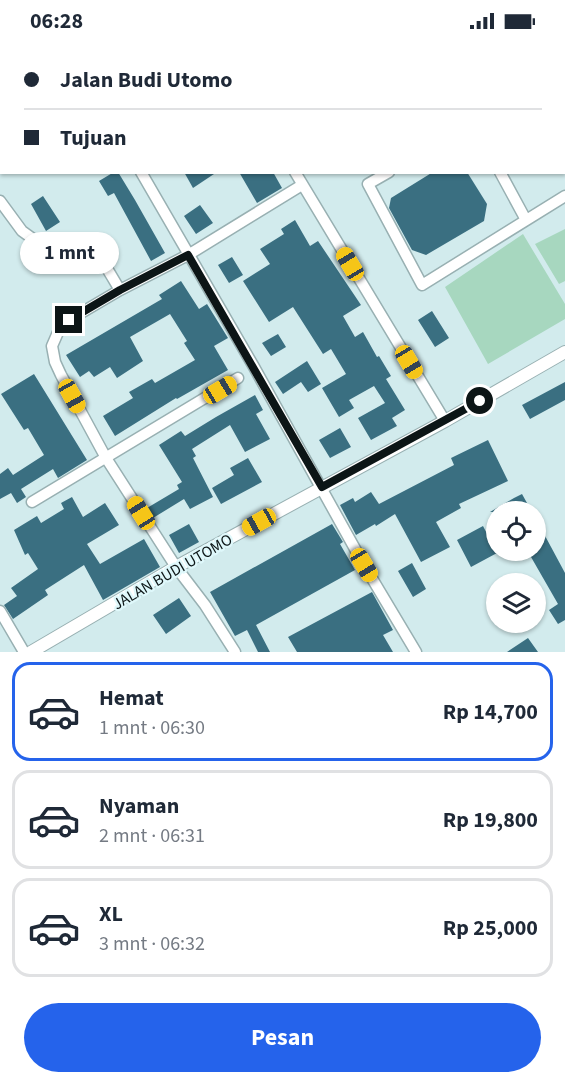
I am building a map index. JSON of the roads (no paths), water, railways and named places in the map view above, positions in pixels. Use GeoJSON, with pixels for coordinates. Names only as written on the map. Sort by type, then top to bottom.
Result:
{"type":"FeatureCollection","features":[{"type":"Feature","properties":{"kind":"street"},"geometry":{"type":"LineString","coordinates":[[142,174],[322,487],[364,565],[416,652]]}},
{"type":"Feature","properties":{"kind":"street"},"geometry":{"type":"LineString","coordinates":[[296,174],[445,421]]}},
{"type":"Feature","properties":{"kind":"street"},"geometry":{"type":"LineString","coordinates":[[386,174],[368,184],[422,285],[565,196]]}},
{"type":"Feature","properties":{"kind":"street"},"geometry":{"type":"LineString","coordinates":[[501,174],[526,220]]}},
{"type":"Feature","properties":{"kind":"street"},"geometry":{"type":"LineString","coordinates":[[235,652],[205,605],[176,567],[106,458],[61,375],[55,362],[52,346],[59,330],[69,320],[120,290],[188,255],[302,185]]}},
{"type":"Feature","properties":{"kind":"street"},"geometry":{"type":"LineString","coordinates":[[0,201],[22,231],[40,244],[77,240],[87,243],[120,290]]}},
{"type":"Feature","properties":{"kind":"street","name":"JALAN BUDI UTOMO"},"geometry":{"type":"LineString","coordinates":[[31,652],[176,567],[445,421],[565,352]]}},
{"type":"Feature","properties":{"kind":"street"},"geometry":{"type":"LineString","coordinates":[[32,502],[238,378]]}},
{"type":"Feature","properties":{"kind":"street"},"geometry":{"type":"LineString","coordinates":[[0,611],[24,652]]}}]}
